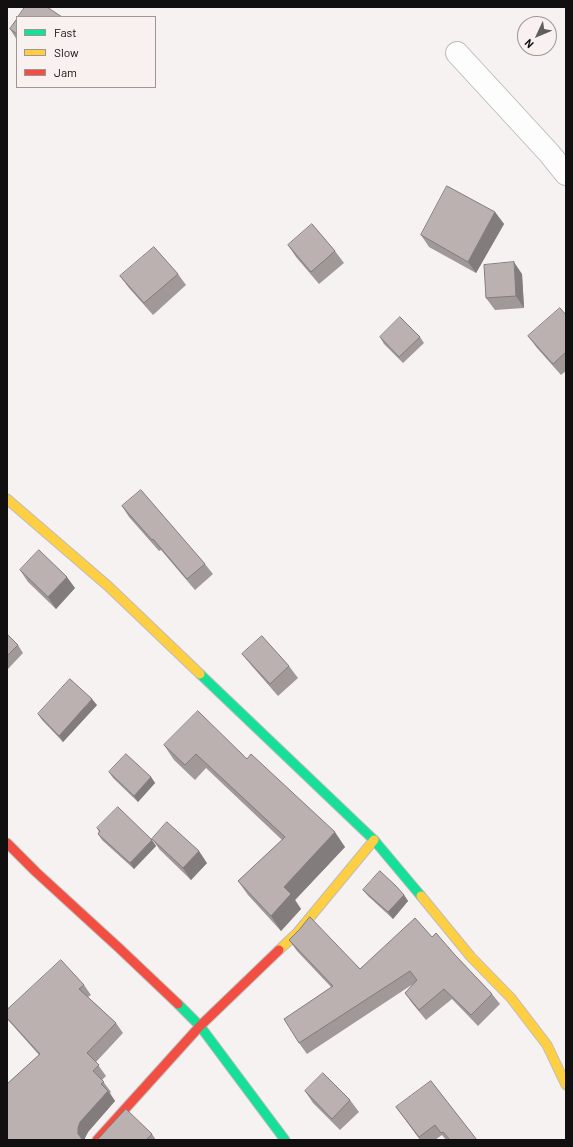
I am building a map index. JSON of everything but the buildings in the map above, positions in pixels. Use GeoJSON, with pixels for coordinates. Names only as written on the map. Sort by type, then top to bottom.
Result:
{"type":"FeatureCollection","features":[{"type":"Feature","properties":{"kind":"street"},"geometry":{"type":"LineString","coordinates":[[458,53],[549,153],[566,174]]}},
{"type":"Feature","properties":{"kind":"street"},"geometry":{"type":"LineString","coordinates":[[7,499],[108,586],[374,840],[471,957],[511,998],[547,1045],[566,1085]]}},
{"type":"Feature","properties":{"kind":"street"},"geometry":{"type":"LineString","coordinates":[[97,1140],[200,1026],[296,933],[374,840]]}},
{"type":"Feature","properties":{"kind":"street"},"geometry":{"type":"LineString","coordinates":[[7,843],[200,1026],[285,1140]]}},
{"type":"Feature","properties":{"kind":"traffic: fast"},"geometry":{"type":"LineString","coordinates":[[200,674],[374,840],[421,896]]}},
{"type":"Feature","properties":{"kind":"traffic: fast"},"geometry":{"type":"LineString","coordinates":[[178,1004],[200,1026],[285,1140]]}},
{"type":"Feature","properties":{"kind":"traffic: slow"},"geometry":{"type":"LineString","coordinates":[[7,499],[108,586],[200,674]]}},
{"type":"Feature","properties":{"kind":"traffic: slow"},"geometry":{"type":"LineString","coordinates":[[279,950],[297,933],[374,840]]}},
{"type":"Feature","properties":{"kind":"traffic: slow"},"geometry":{"type":"LineString","coordinates":[[421,896],[471,957],[511,998],[547,1045],[566,1085]]}},
{"type":"Feature","properties":{"kind":"traffic: jam"},"geometry":{"type":"LineString","coordinates":[[7,843],[36,872],[178,1004]]}},
{"type":"Feature","properties":{"kind":"traffic: jam"},"geometry":{"type":"LineString","coordinates":[[97,1140],[200,1026],[279,950]]}}]}
